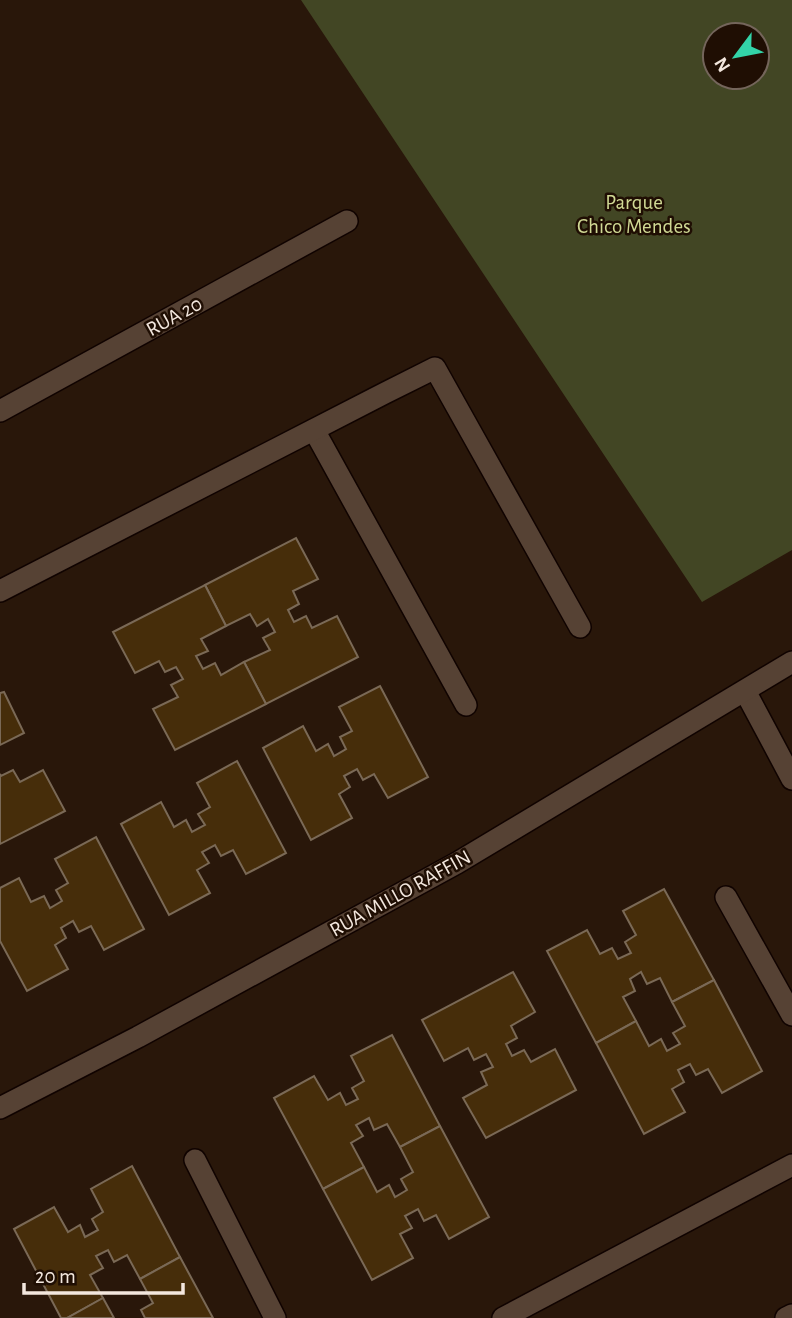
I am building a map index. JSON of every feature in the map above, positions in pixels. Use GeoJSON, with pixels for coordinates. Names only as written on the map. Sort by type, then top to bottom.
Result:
{"type":"FeatureCollection","features":[{"type":"Feature","properties":{"kind":"street","name":"RUA 20"},"geometry":{"type":"LineString","coordinates":[[0,411],[347,221]]}},
{"type":"Feature","properties":{"kind":"street"},"geometry":{"type":"LineString","coordinates":[[0,591],[435,369],[580,627]]}},
{"type":"Feature","properties":{"kind":"street"},"geometry":{"type":"LineString","coordinates":[[314,430],[466,705]]}},
{"type":"Feature","properties":{"kind":"street","name":"RUA MILLO RAFFIN"},"geometry":{"type":"LineString","coordinates":[[0,1108],[138,1037],[457,863],[792,662]]}},
{"type":"Feature","properties":{"kind":"street"},"geometry":{"type":"LineString","coordinates":[[745,691],[792,779]]}},
{"type":"Feature","properties":{"kind":"street"},"geometry":{"type":"LineString","coordinates":[[726,897],[792,1015]]}},
{"type":"Feature","properties":{"kind":"street"},"geometry":{"type":"LineString","coordinates":[[195,1160],[275,1318]]}},
{"type":"Feature","properties":{"kind":"street"},"geometry":{"type":"LineString","coordinates":[[503,1318],[792,1165]]}},
{"type":"Feature","properties":{"kind":"street"},"geometry":{"type":"LineString","coordinates":[[786,1318],[792,1315]]}},
{"type":"Feature","properties":{"kind":"green space","name":"Parque Chico Mendes"},"geometry":{"type":"Polygon","coordinates":[[[301,0],[792,0],[792,550],[702,602],[301,0]]]}},
{"type":"Feature","properties":{"kind":"building"},"geometry":{"type":"Polygon","coordinates":[[[296,538],[318,579],[293,591],[299,604],[288,610],[294,622],[306,616],[312,628],[337,616],[358,657],[266,704],[244,662],[270,650],[263,638],[275,632],[268,619],[257,626],[250,614],[226,626],[205,585],[296,538]]]}},
{"type":"Feature","properties":{"kind":"building"},"geometry":{"type":"Polygon","coordinates":[[[205,585],[226,626],[201,639],[208,651],[196,656],[203,669],[215,663],[221,675],[244,662],[266,704],[175,750],[153,709],[178,697],[171,685],[183,679],[176,667],[165,672],[159,661],[135,673],[113,632],[205,585]]]}},
{"type":"Feature","properties":{"kind":"building"},"geometry":{"type":"Polygon","coordinates":[[[380,686],[428,777],[388,798],[374,774],[363,780],[357,769],[344,776],[350,787],[339,794],[352,818],[311,840],[263,748],[303,726],[316,751],[328,744],[334,756],[346,749],[340,737],[352,731],[339,707],[380,686]]]}},
{"type":"Feature","properties":{"kind":"building"},"geometry":{"type":"Polygon","coordinates":[[[4,692],[24,733],[0,745],[0,693],[4,692]]]}},
{"type":"Feature","properties":{"kind":"building"},"geometry":{"type":"Polygon","coordinates":[[[237,761],[286,853],[246,874],[233,850],[221,856],[215,845],[202,852],[209,863],[197,870],[210,893],[169,915],[121,824],[161,802],[174,827],[186,820],[192,832],[205,825],[198,814],[210,807],[197,783],[237,761]]]}},
{"type":"Feature","properties":{"kind":"building"},"geometry":{"type":"Polygon","coordinates":[[[13,770],[20,782],[43,770],[65,811],[0,844],[0,774],[1,776],[13,770]]]}},
{"type":"Feature","properties":{"kind":"building"},"geometry":{"type":"Polygon","coordinates":[[[96,837],[144,929],[104,950],[91,926],[79,932],[73,921],[61,928],[66,938],[55,945],[68,969],[27,991],[0,941],[0,888],[19,878],[31,902],[44,896],[50,908],[62,901],[56,890],[68,883],[55,859],[96,837]]]}},
{"type":"Feature","properties":{"kind":"building"},"geometry":{"type":"Polygon","coordinates":[[[664,889],[714,980],[672,1002],[660,978],[647,984],[641,972],[630,979],[635,991],[623,997],[636,1021],[596,1043],[547,951],[587,930],[600,954],[612,948],[618,959],[631,953],[625,942],[636,935],[623,911],[664,889]]]}},
{"type":"Feature","properties":{"kind":"building"},"geometry":{"type":"Polygon","coordinates":[[[513,972],[535,1012],[511,1026],[517,1038],[506,1044],[512,1056],[524,1050],[531,1062],[555,1049],[576,1090],[486,1138],[463,1098],[487,1085],[481,1072],[493,1067],[486,1054],[474,1060],[468,1048],[444,1061],[422,1020],[513,972]]]}},
{"type":"Feature","properties":{"kind":"building"},"geometry":{"type":"Polygon","coordinates":[[[714,980],[762,1071],[722,1093],[708,1069],[696,1075],[690,1064],[678,1070],[684,1082],[672,1089],[685,1112],[644,1134],[596,1043],[636,1021],[649,1046],[661,1039],[667,1051],[680,1044],[673,1033],[685,1026],[672,1002],[714,980]]]}},
{"type":"Feature","properties":{"kind":"building"},"geometry":{"type":"Polygon","coordinates":[[[392,1035],[440,1126],[400,1147],[387,1124],[374,1130],[369,1118],[356,1125],[363,1136],[351,1143],[364,1167],[323,1189],[274,1098],[314,1076],[328,1100],[340,1093],[346,1105],[358,1099],[352,1088],[364,1081],[351,1056],[392,1035]]]}},
{"type":"Feature","properties":{"kind":"building"},"geometry":{"type":"Polygon","coordinates":[[[440,1126],[489,1217],[449,1239],[436,1215],[424,1221],[418,1209],[405,1216],[412,1228],[400,1234],[413,1258],[372,1280],[323,1189],[364,1167],[377,1192],[389,1185],[395,1197],[407,1190],[401,1179],[413,1172],[400,1147],[440,1126]]]}},
{"type":"Feature","properties":{"kind":"building"},"geometry":{"type":"Polygon","coordinates":[[[132,1166],[180,1257],[140,1279],[127,1255],[114,1262],[108,1250],[96,1256],[103,1268],[90,1275],[103,1298],[67,1318],[61,1318],[14,1229],[54,1207],[68,1232],[80,1225],[85,1237],[98,1230],[92,1219],[103,1212],[91,1189],[132,1166]]]}},
{"type":"Feature","properties":{"kind":"building"},"geometry":{"type":"Polygon","coordinates":[[[180,1257],[213,1318],[145,1318],[141,1310],[153,1303],[140,1279],[180,1257]]]}},
{"type":"Feature","properties":{"kind":"building"},"geometry":{"type":"Polygon","coordinates":[[[103,1298],[114,1318],[67,1318],[103,1298]]]}}]}
